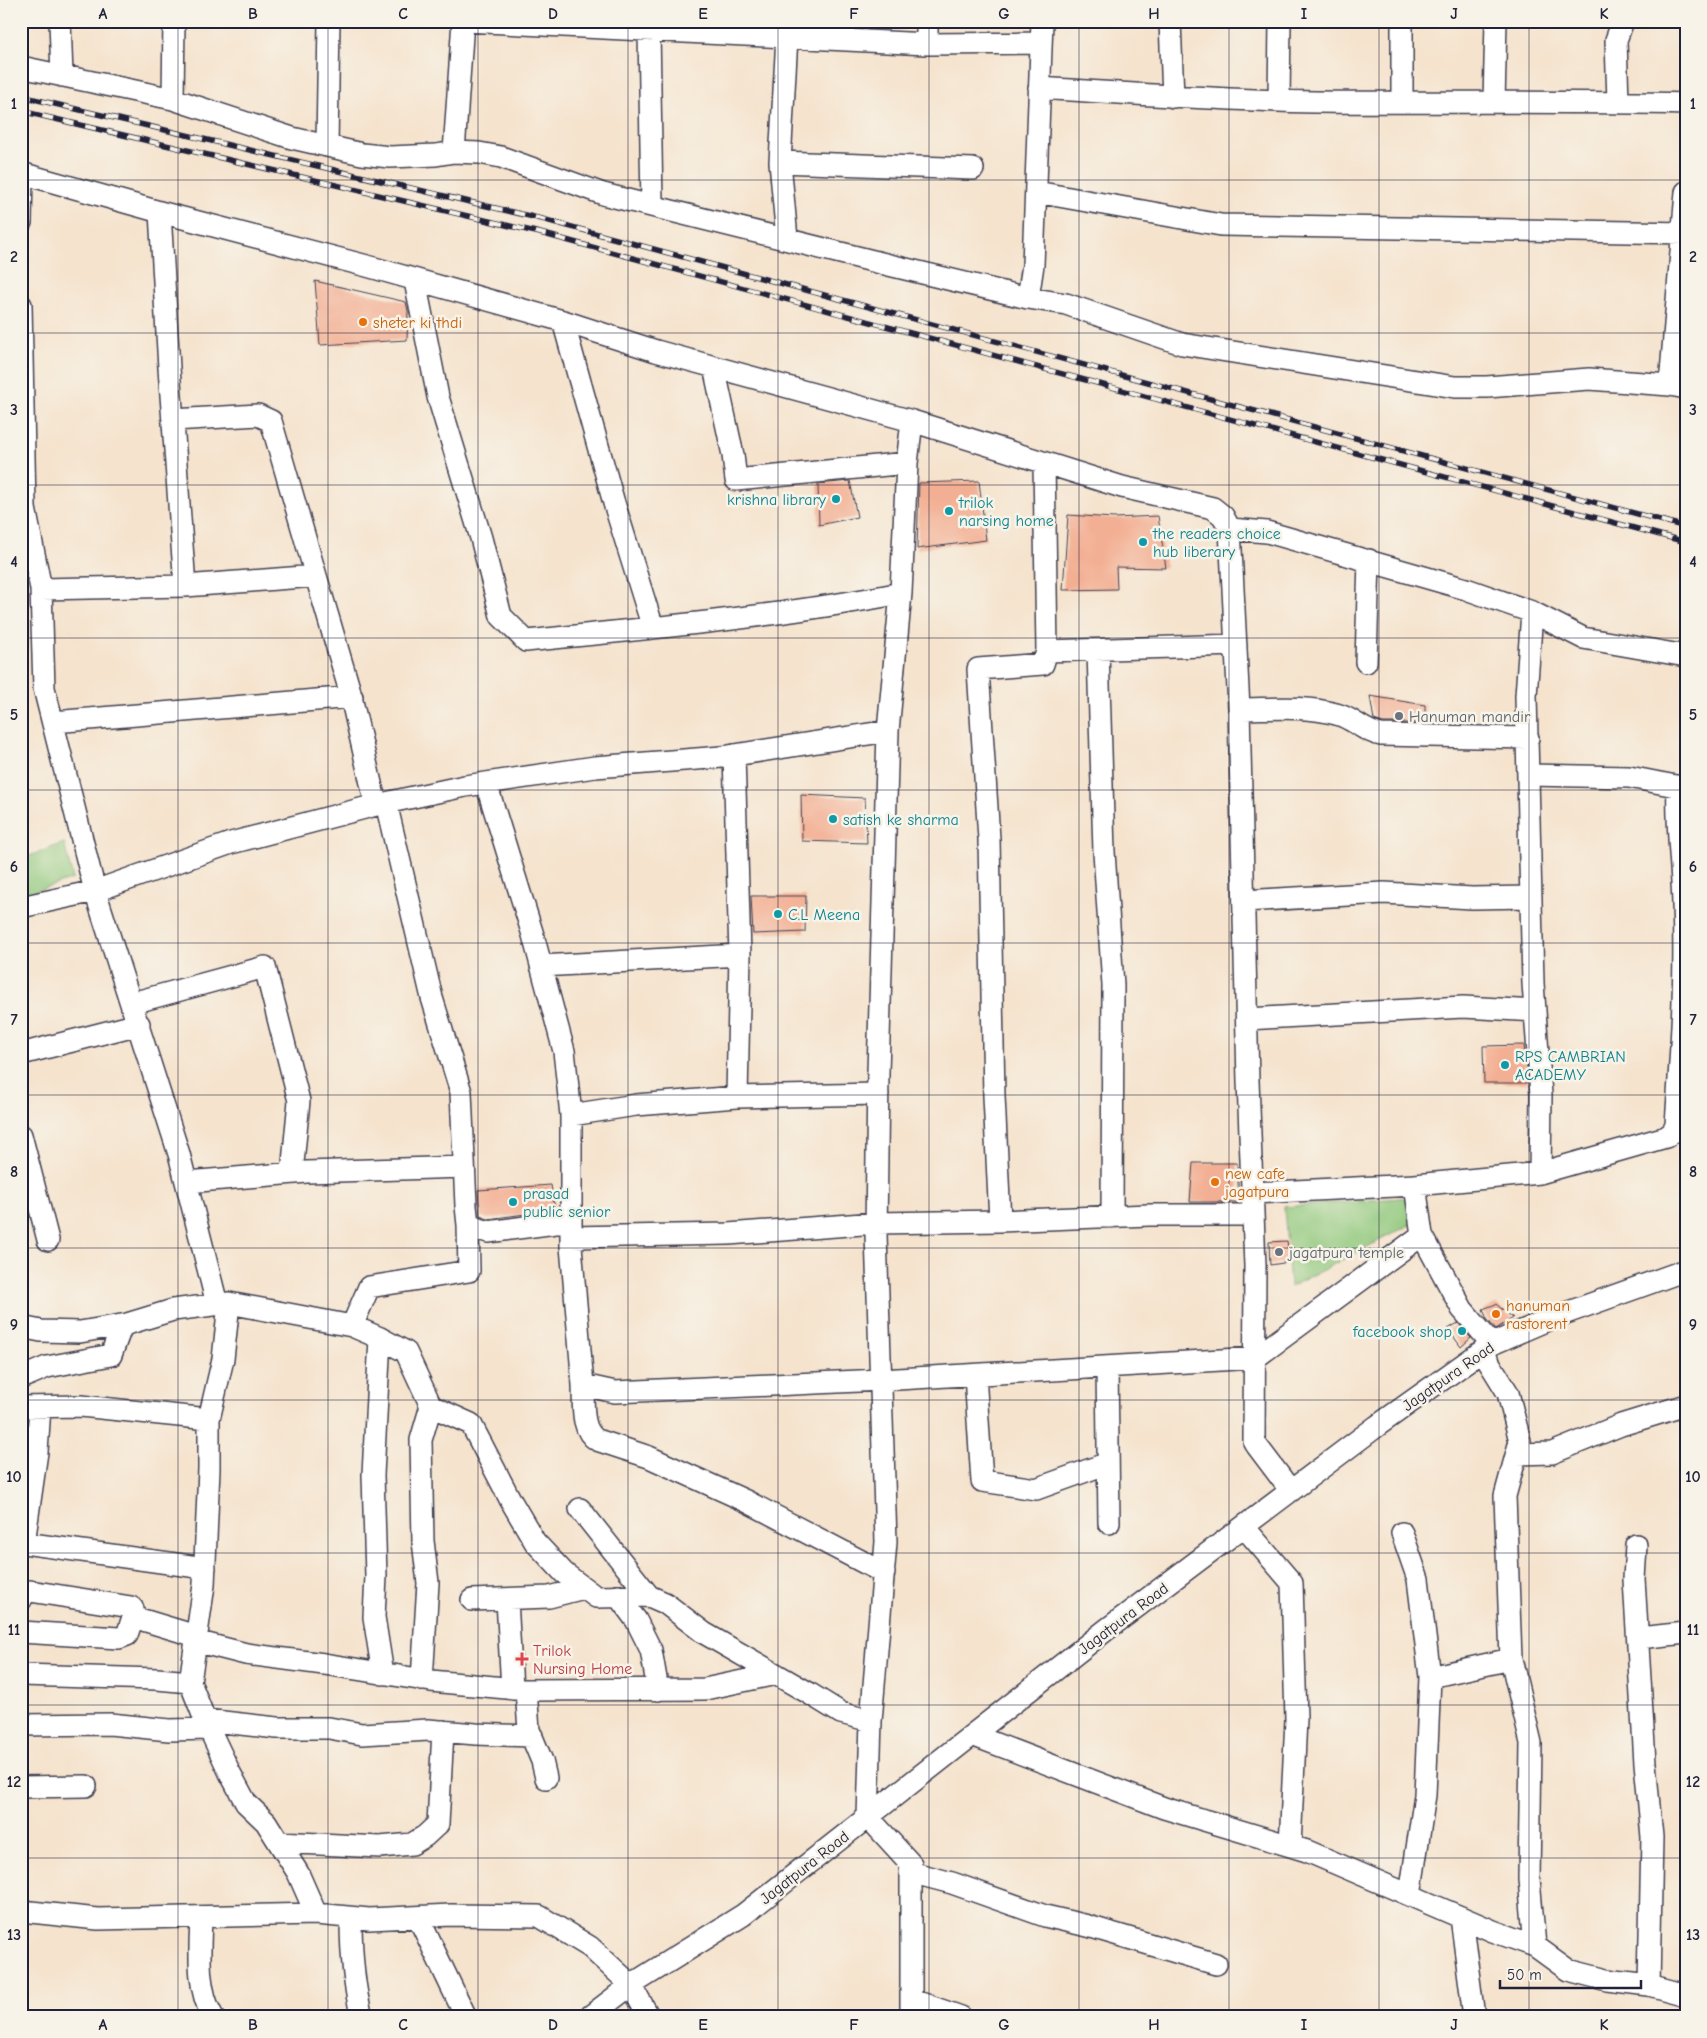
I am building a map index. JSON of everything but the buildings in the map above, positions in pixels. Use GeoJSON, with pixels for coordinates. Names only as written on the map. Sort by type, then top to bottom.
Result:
{"type":"FeatureCollection","features":[{"type":"Feature","properties":{"kind":"street"},"geometry":{"type":"LineString","coordinates":[[60,21],[62,76]]}},
{"type":"Feature","properties":{"kind":"street"},"geometry":{"type":"LineString","coordinates":[[174,21],[174,99]]}},
{"type":"Feature","properties":{"kind":"street"},"geometry":{"type":"LineString","coordinates":[[327,146],[329,21]]}},
{"type":"Feature","properties":{"kind":"street"},"geometry":{"type":"LineString","coordinates":[[454,152],[463,21],[927,44],[1041,43]]}},
{"type":"Feature","properties":{"kind":"street"},"geometry":{"type":"LineString","coordinates":[[927,21],[927,44]]}},
{"type":"Feature","properties":{"kind":"street"},"geometry":{"type":"LineString","coordinates":[[1028,298],[1033,265],[1042,21]]}},
{"type":"Feature","properties":{"kind":"street"},"geometry":{"type":"LineString","coordinates":[[1170,21],[1173,97]]}},
{"type":"Feature","properties":{"kind":"street"},"geometry":{"type":"LineString","coordinates":[[1279,100],[1280,21]]}},
{"type":"Feature","properties":{"kind":"street"},"geometry":{"type":"LineString","coordinates":[[1402,21],[1402,102]]}},
{"type":"Feature","properties":{"kind":"street"},"geometry":{"type":"LineString","coordinates":[[1494,102],[1496,21]]}},
{"type":"Feature","properties":{"kind":"street"},"geometry":{"type":"LineString","coordinates":[[1618,102],[1616,40],[1623,21]]}},
{"type":"Feature","properties":{"kind":"street"},"geometry":{"type":"LineString","coordinates":[[649,30],[652,206]]}},
{"type":"Feature","properties":{"kind":"street"},"geometry":{"type":"LineString","coordinates":[[787,37],[780,162],[787,239]]}},
{"type":"Feature","properties":{"kind":"street"},"geometry":{"type":"LineString","coordinates":[[21,67],[174,99],[258,128],[327,146],[390,158],[454,152],[479,153],[501,157],[603,194],[1028,298],[1066,304],[1182,344],[1455,387],[1488,387],[1589,378],[1678,387],[1672,348],[1685,232],[1686,192]]}},
{"type":"Feature","properties":{"kind":"street"},"geometry":{"type":"LineString","coordinates":[[1039,88],[1173,97],[1279,100],[1686,104]]}},
{"type":"Feature","properties":{"kind":"street"},"geometry":{"type":"LineString","coordinates":[[780,162],[972,169]]}},
{"type":"Feature","properties":{"kind":"street"},"geometry":{"type":"LineString","coordinates":[[21,222],[22,173],[563,321],[714,367],[912,421],[1122,487],[1213,508],[1223,516],[1230,529],[1239,709],[1255,1266],[1254,1442],[1291,1491]]}},
{"type":"Feature","properties":{"kind":"street"},"geometry":{"type":"LineString","coordinates":[[1036,192],[1221,225],[1685,232]]}},
{"type":"Feature","properties":{"kind":"street"},"geometry":{"type":"LineString","coordinates":[[160,212],[185,586]]}},
{"type":"Feature","properties":{"kind":"street"},"geometry":{"type":"LineString","coordinates":[[415,281],[438,397],[481,538],[500,616],[526,641],[653,628],[831,606],[901,593]]}},
{"type":"Feature","properties":{"kind":"street"},"geometry":{"type":"LineString","coordinates":[[21,305],[23,508],[41,589],[44,688],[95,891],[139,1024],[223,1304],[223,1359],[209,1419],[210,1469],[205,1568],[190,1682],[207,1724],[246,1803],[266,1822],[279,1842],[298,1873],[316,1914]]}},
{"type":"Feature","properties":{"kind":"street"},"geometry":{"type":"LineString","coordinates":[[563,321],[614,502],[653,628]]}},
{"type":"Feature","properties":{"kind":"street"},"geometry":{"type":"LineString","coordinates":[[714,367],[733,455],[736,481],[907,463]]}},
{"type":"Feature","properties":{"kind":"street"},"geometry":{"type":"LineString","coordinates":[[173,420],[258,415],[270,420],[352,697],[432,998],[461,1092],[470,1271],[369,1286],[352,1326]]}},
{"type":"Feature","properties":{"kind":"street"},"geometry":{"type":"LineString","coordinates":[[912,421],[907,463],[901,593],[888,731],[876,1222],[886,1542],[871,1721],[868,1817],[911,1864],[911,2009],[961,2017]]}},
{"type":"Feature","properties":{"kind":"street"},"geometry":{"type":"LineString","coordinates":[[1000,1221],[994,1096],[989,839],[978,669],[1042,664],[1047,651],[1044,463]]}},
{"type":"Feature","properties":{"kind":"street"},"geometry":{"type":"LineString","coordinates":[[1230,529],[1267,532],[1466,589],[1532,612],[1583,638],[1686,656]]}},
{"type":"Feature","properties":{"kind":"street"},"geometry":{"type":"LineString","coordinates":[[1366,662],[1369,560]]}},
{"type":"Feature","properties":{"kind":"street"},"geometry":{"type":"LineString","coordinates":[[41,589],[185,586],[316,576]]}},
{"type":"Feature","properties":{"kind":"street"},"geometry":{"type":"LineString","coordinates":[[1532,612],[1526,696],[1533,983],[1541,1095],[1540,1172]]}},
{"type":"Feature","properties":{"kind":"street"},"geometry":{"type":"LineString","coordinates":[[1047,651],[1236,645]]}},
{"type":"Feature","properties":{"kind":"street"},"geometry":{"type":"LineString","coordinates":[[1098,650],[1104,852],[1113,984],[1112,1217]]}},
{"type":"Feature","properties":{"kind":"street"},"geometry":{"type":"LineString","coordinates":[[52,722],[352,697]]}},
{"type":"Feature","properties":{"kind":"street"},"geometry":{"type":"LineString","coordinates":[[1239,709],[1315,709],[1337,714],[1354,722],[1368,733],[1528,738]]}},
{"type":"Feature","properties":{"kind":"street"},"geometry":{"type":"LineString","coordinates":[[21,907],[95,891],[231,843],[381,804],[486,783],[595,767],[734,756],[888,731]]}},
{"type":"Feature","properties":{"kind":"street"},"geometry":{"type":"LineString","coordinates":[[734,756],[740,955],[737,1097]]}},
{"type":"Feature","properties":{"kind":"street"},"geometry":{"type":"LineString","coordinates":[[1252,1193],[1415,1185],[1540,1172],[1666,1137],[1673,1132],[1676,1125],[1684,1000],[1685,939],[1676,816],[1682,787],[1629,776],[1529,775]]}},
{"type":"Feature","properties":{"kind":"street"},"geometry":{"type":"LineString","coordinates":[[486,783],[541,966],[564,1051],[571,1115],[571,1229],[586,1427],[589,1436],[649,1457],[737,1497],[884,1573]]}},
{"type":"Feature","properties":{"kind":"street"},"geometry":{"type":"LineString","coordinates":[[1244,901],[1384,893],[1472,898],[1531,897]]}},
{"type":"Feature","properties":{"kind":"street"},"geometry":{"type":"LineString","coordinates":[[541,966],[740,955]]}},
{"type":"Feature","properties":{"kind":"street"},"geometry":{"type":"LineString","coordinates":[[132,1003],[265,967],[298,1101],[292,1174]]}},
{"type":"Feature","properties":{"kind":"street"},"geometry":{"type":"LineString","coordinates":[[1247,1019],[1463,1007],[1535,1011]]}},
{"type":"Feature","properties":{"kind":"street"},"geometry":{"type":"LineString","coordinates":[[21,1054],[139,1024]]}},
{"type":"Feature","properties":{"kind":"street"},"geometry":{"type":"LineString","coordinates":[[571,1115],[636,1105],[737,1097],[878,1094]]}},
{"type":"Feature","properties":{"kind":"street"},"geometry":{"type":"LineString","coordinates":[[21,1135],[48,1240]]}},
{"type":"Feature","properties":{"kind":"street"},"geometry":{"type":"LineString","coordinates":[[187,1182],[292,1174],[464,1167]]}},
{"type":"Feature","properties":{"kind":"street"},"geometry":{"type":"LineString","coordinates":[[1415,1185],[1422,1235],[1462,1309],[1486,1348],[1508,1393],[1520,1441],[1505,1496],[1511,1658],[1531,1742],[1529,1879],[1535,1946]]}},
{"type":"Feature","properties":{"kind":"street"},"geometry":{"type":"LineString","coordinates":[[468,1225],[488,1232],[571,1229],[728,1234],[876,1222],[1253,1216]]}},
{"type":"Feature","properties":{"kind":"street"},"geometry":{"type":"LineString","coordinates":[[583,1385],[615,1392],[975,1375],[1254,1358],[1422,1235]]}},
{"type":"Feature","properties":{"kind":"street","name":"Jagatpura Road"},"geometry":{"type":"LineString","coordinates":[[589,2017],[631,1985],[743,1914],[1106,1630],[1377,1426],[1486,1348],[1552,1318],[1686,1270]]}},
{"type":"Feature","properties":{"kind":"street"},"geometry":{"type":"LineString","coordinates":[[21,1327],[42,1332],[80,1332],[122,1325],[173,1310],[223,1304],[352,1326],[380,1338],[406,1352],[431,1406],[471,1424],[506,1493],[535,1542],[564,1573],[596,1597],[649,1596],[665,1603],[704,1633],[841,1713],[871,1721]]}},
{"type":"Feature","properties":{"kind":"street"},"geometry":{"type":"LineString","coordinates":[[21,1378],[46,1367],[111,1354],[122,1325]]}},
{"type":"Feature","properties":{"kind":"street"},"geometry":{"type":"LineString","coordinates":[[380,1338],[373,1475],[376,1520],[374,1617],[383,1674]]}},
{"type":"Feature","properties":{"kind":"street"},"geometry":{"type":"LineString","coordinates":[[1107,1367],[1109,1522]]}},
{"type":"Feature","properties":{"kind":"street"},"geometry":{"type":"LineString","coordinates":[[975,1375],[982,1481],[1036,1490],[1108,1463]]}},
{"type":"Feature","properties":{"kind":"street"},"geometry":{"type":"LineString","coordinates":[[205,1568],[23,1543],[37,1452],[31,1407],[81,1406],[209,1419]]}},
{"type":"Feature","properties":{"kind":"street"},"geometry":{"type":"LineString","coordinates":[[422,1680],[428,1583],[423,1541],[421,1440],[431,1406]]}},
{"type":"Feature","properties":{"kind":"street"},"geometry":{"type":"LineString","coordinates":[[1517,1454],[1552,1453],[1621,1425],[1684,1408]]}},
{"type":"Feature","properties":{"kind":"street"},"geometry":{"type":"LineString","coordinates":[[580,1509],[649,1596]]}},
{"type":"Feature","properties":{"kind":"street"},"geometry":{"type":"LineString","coordinates":[[1244,1526],[1292,1583],[1296,1719],[1290,1846]]}},
{"type":"Feature","properties":{"kind":"street"},"geometry":{"type":"LineString","coordinates":[[1402,1533],[1418,1579],[1430,1677],[1425,1795],[1410,1895]]}},
{"type":"Feature","properties":{"kind":"street"},"geometry":{"type":"LineString","coordinates":[[1636,1545],[1634,1579],[1645,1763],[1652,1837],[1649,1985]]}},
{"type":"Feature","properties":{"kind":"street"},"geometry":{"type":"LineString","coordinates":[[472,1600],[549,1597],[584,1588]]}},
{"type":"Feature","properties":{"kind":"street"},"geometry":{"type":"LineString","coordinates":[[21,1600],[25,1592],[30,1591],[133,1609],[133,1617],[127,1635],[119,1638],[21,1632]]}},
{"type":"Feature","properties":{"kind":"street"},"geometry":{"type":"LineString","coordinates":[[618,1596],[636,1620],[651,1650],[658,1690]]}},
{"type":"Feature","properties":{"kind":"street"},"geometry":{"type":"LineString","coordinates":[[507,1600],[519,1690],[529,1730],[542,1761],[546,1778]]}},
{"type":"Feature","properties":{"kind":"street"},"geometry":{"type":"LineString","coordinates":[[133,1617],[246,1654],[324,1664],[422,1680],[519,1690],[704,1689],[776,1674]]}},
{"type":"Feature","properties":{"kind":"street"},"geometry":{"type":"LineString","coordinates":[[1639,1638],[1686,1633]]}},
{"type":"Feature","properties":{"kind":"street"},"geometry":{"type":"LineString","coordinates":[[1430,1677],[1511,1658]]}},
{"type":"Feature","properties":{"kind":"street"},"geometry":{"type":"LineString","coordinates":[[21,1675],[157,1679],[190,1682]]}},
{"type":"Feature","properties":{"kind":"street"},"geometry":{"type":"LineString","coordinates":[[21,1725],[110,1724],[169,1730],[207,1724],[277,1728],[329,1728],[362,1734],[428,1730],[532,1736]]}},
{"type":"Feature","properties":{"kind":"street"},"geometry":{"type":"LineString","coordinates":[[279,1842],[380,1847],[412,1844],[426,1836],[438,1824],[443,1731]]}},
{"type":"Feature","properties":{"kind":"street"},"geometry":{"type":"LineString","coordinates":[[972,1736],[1164,1808],[1307,1851],[1461,1917],[1535,1946],[1568,1970],[1607,1980],[1649,1985],[1686,1995]]}},
{"type":"Feature","properties":{"kind":"street"},"geometry":{"type":"LineString","coordinates":[[21,1787],[86,1786]]}},
{"type":"Feature","properties":{"kind":"street"},"geometry":{"type":"LineString","coordinates":[[910,1872],[952,1883],[1045,1916],[1088,1926],[1216,1964]]}},
{"type":"Feature","properties":{"kind":"street"},"geometry":{"type":"LineString","coordinates":[[21,1911],[98,1919],[316,1914],[369,1920],[451,1915],[539,1916],[590,1947],[631,1985],[649,2017]]}},
{"type":"Feature","properties":{"kind":"street"},"geometry":{"type":"LineString","coordinates":[[201,1917],[201,1976],[207,2006],[214,2017]]}},
{"type":"Feature","properties":{"kind":"street"},"geometry":{"type":"LineString","coordinates":[[418,1917],[466,2017]]}},
{"type":"Feature","properties":{"kind":"street"},"geometry":{"type":"LineString","coordinates":[[1461,1917],[1474,2017]]}},
{"type":"Feature","properties":{"kind":"street"},"geometry":{"type":"LineString","coordinates":[[351,1918],[352,1960],[356,1994],[362,2017]]}},
{"type":"Feature","properties":{"kind":"green space"},"geometry":{"type":"Polygon","coordinates":[[[64,843],[73,879],[26,894],[21,880],[21,859],[64,843]]]}},
{"type":"Feature","properties":{"kind":"green space"},"geometry":{"type":"Polygon","coordinates":[[[1412,1197],[1417,1221],[1290,1287],[1284,1207],[1412,1197]]]}},
{"type":"Feature","properties":{"kind":"railway"},"geometry":{"type":"LineString","coordinates":[[21,96],[542,219],[1686,527]]}},
{"type":"Feature","properties":{"kind":"railway"},"geometry":{"type":"LineString","coordinates":[[21,111],[540,233],[1686,542]]}},
{"type":"Feature","properties":{"kind":"place","name":"sheter ki thdi"},"geometry":{"type":"Point","coordinates":[363,322]}},
{"type":"Feature","properties":{"kind":"place","name":"krishna library"},"geometry":{"type":"Point","coordinates":[836,499]}},
{"type":"Feature","properties":{"kind":"place","name":"trilok narsing home"},"geometry":{"type":"Point","coordinates":[949,511]}},
{"type":"Feature","properties":{"kind":"place","name":"the readers choice hub liberary"},"geometry":{"type":"Point","coordinates":[1143,542]}},
{"type":"Feature","properties":{"kind":"place","name":"Hanuman mandir"},"geometry":{"type":"Point","coordinates":[1399,716]}},
{"type":"Feature","properties":{"kind":"place","name":"satish ke sharma"},"geometry":{"type":"Point","coordinates":[833,819]}},
{"type":"Feature","properties":{"kind":"place","name":"C.L Meena"},"geometry":{"type":"Point","coordinates":[778,914]}},
{"type":"Feature","properties":{"kind":"place","name":"RPS CAMBRIAN ACADEMY"},"geometry":{"type":"Point","coordinates":[1505,1065]}},
{"type":"Feature","properties":{"kind":"place","name":"new cafe jagatpura"},"geometry":{"type":"Point","coordinates":[1215,1182]}},
{"type":"Feature","properties":{"kind":"place","name":"prasad public senior"},"geometry":{"type":"Point","coordinates":[513,1202]}},
{"type":"Feature","properties":{"kind":"place","name":"jagatpura temple"},"geometry":{"type":"Point","coordinates":[1279,1252]}},
{"type":"Feature","properties":{"kind":"place","name":"hanuman rastorent"},"geometry":{"type":"Point","coordinates":[1496,1314]}},
{"type":"Feature","properties":{"kind":"place","name":"facebook shop"},"geometry":{"type":"Point","coordinates":[1462,1331]}},
{"type":"Feature","properties":{"kind":"place","name":"Trilok Nursing Home"},"geometry":{"type":"Point","coordinates":[522,1659]}}]}
